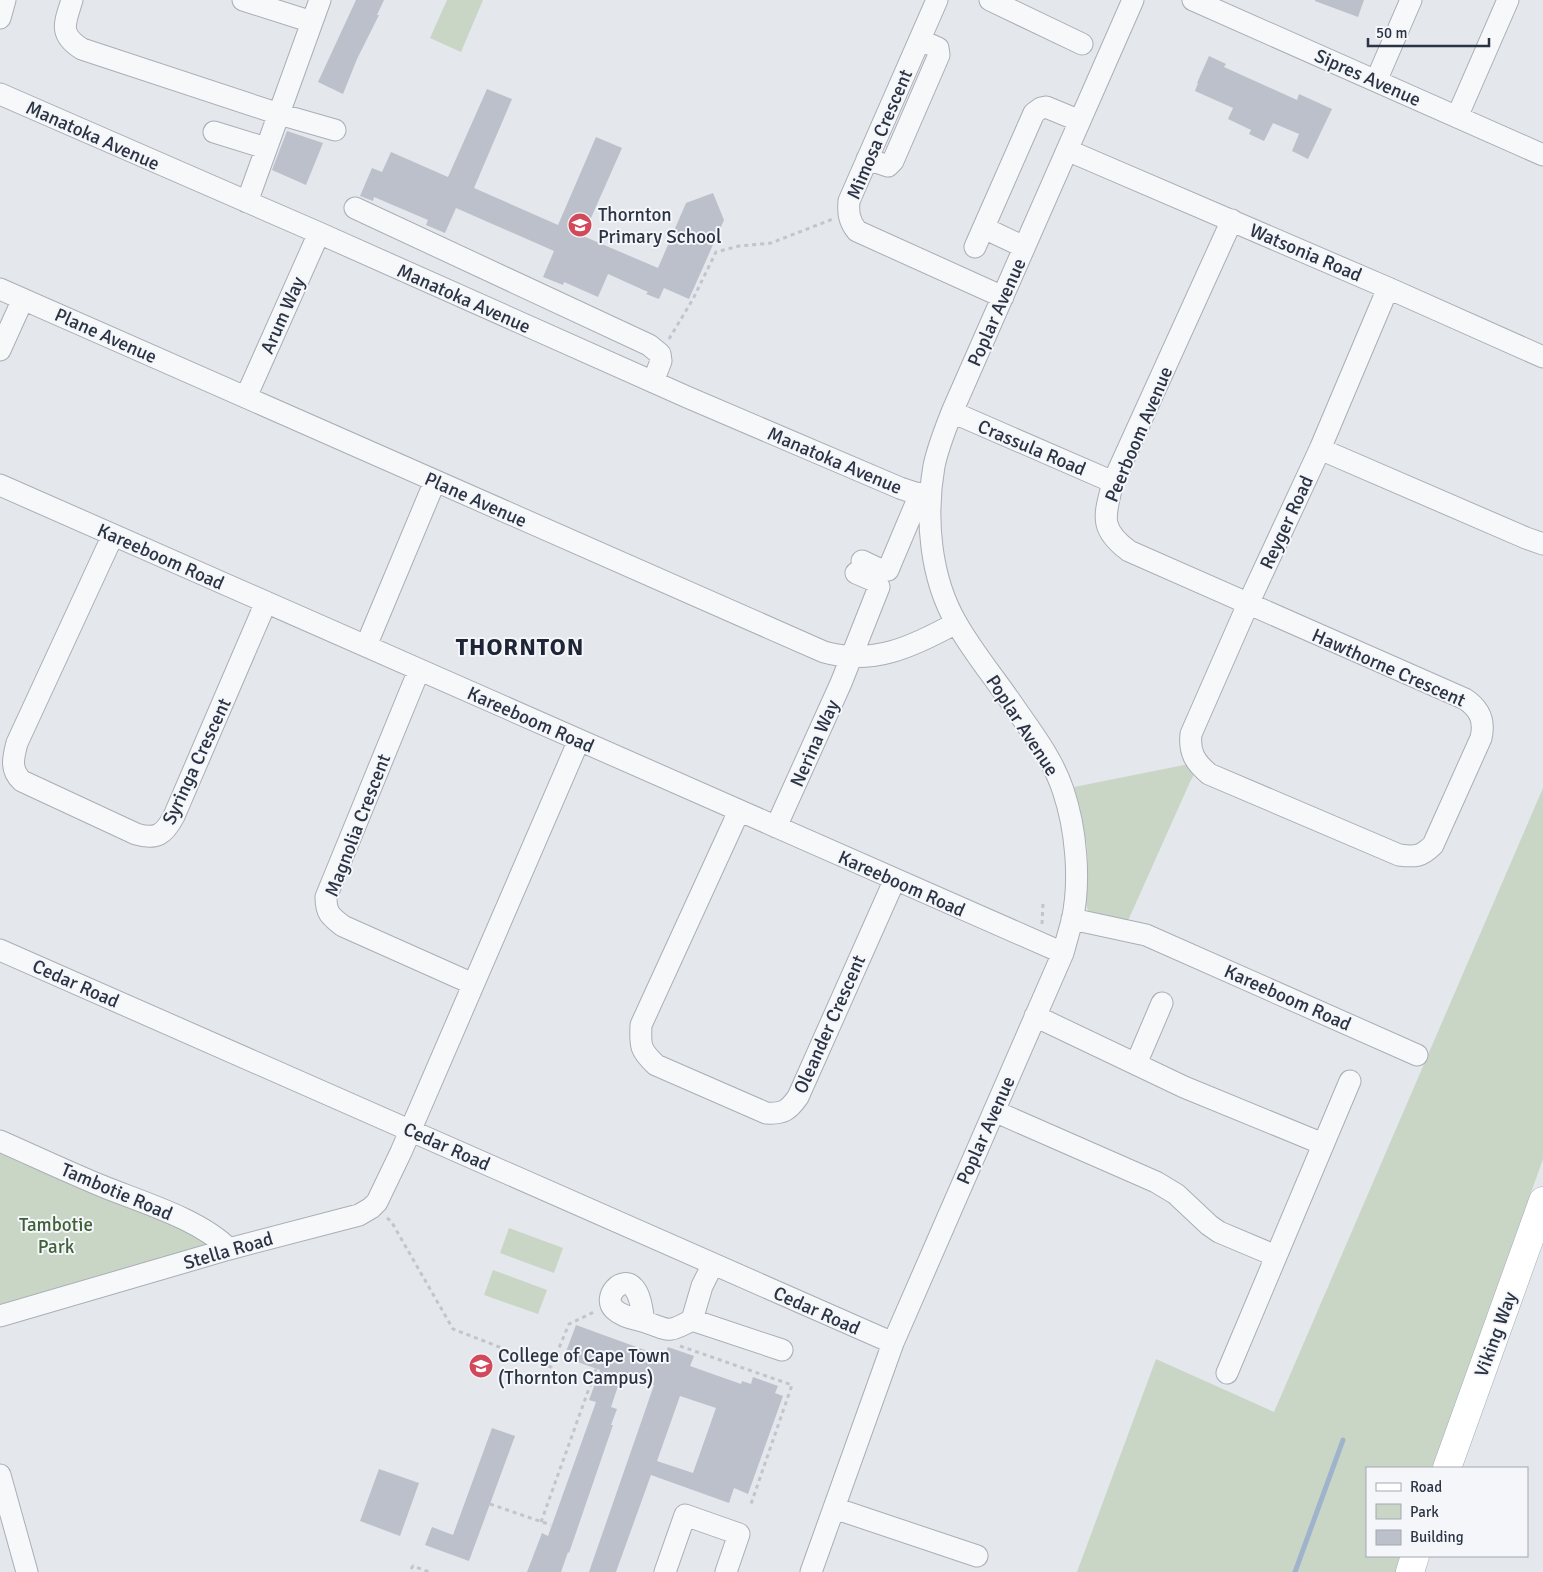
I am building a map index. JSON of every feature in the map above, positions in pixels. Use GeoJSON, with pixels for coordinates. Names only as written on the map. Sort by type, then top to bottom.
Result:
{"type":"FeatureCollection","features":[{"type":"Feature","properties":{"kind":"main road","name":"Viking Way"},"geometry":{"type":"LineString","coordinates":[[1447,1467],[1543,1200]]}},
{"type":"Feature","properties":{"kind":"main road"},"geometry":{"type":"LineString","coordinates":[[1410,1572],[1415,1557]]}},
{"type":"Feature","properties":{"kind":"street"},"geometry":{"type":"LineString","coordinates":[[0,18],[5,0]]}},
{"type":"Feature","properties":{"kind":"street"},"geometry":{"type":"LineString","coordinates":[[72,0],[64,24],[66,35],[82,49],[279,114],[335,130]]}},
{"type":"Feature","properties":{"kind":"street"},"geometry":{"type":"LineString","coordinates":[[243,0],[312,22]]}},
{"type":"Feature","properties":{"kind":"street"},"geometry":{"type":"LineString","coordinates":[[247,202],[320,0]]}},
{"type":"Feature","properties":{"kind":"street","name":"Mimosa Crescent"},"geometry":{"type":"LineString","coordinates":[[937,0],[849,200],[848,214],[851,224],[857,231],[1003,297]]}},
{"type":"Feature","properties":{"kind":"street"},"geometry":{"type":"LineString","coordinates":[[990,0],[1082,44]]}},
{"type":"Feature","properties":{"kind":"street","name":"Poplar Avenue"},"geometry":{"type":"LineString","coordinates":[[812,1572],[893,1343],[1063,953],[1072,919],[1076,882],[1075,854],[1073,830],[1063,788],[1041,746],[956,623],[944,593],[932,548],[925,494],[938,448],[952,412],[1133,0]]}},
{"type":"Feature","properties":{"kind":"street","name":"Sipres Avenue"},"geometry":{"type":"LineString","coordinates":[[1193,0],[1219,5],[1376,81],[1543,154]]}},
{"type":"Feature","properties":{"kind":"street"},"geometry":{"type":"LineString","coordinates":[[1376,81],[1411,0]]}},
{"type":"Feature","properties":{"kind":"street"},"geometry":{"type":"LineString","coordinates":[[1457,117],[1508,0]]}},
{"type":"Feature","properties":{"kind":"street","name":"Manatoka Avenue"},"geometry":{"type":"LineString","coordinates":[[0,94],[653,382],[900,488],[925,494]]}},
{"type":"Feature","properties":{"kind":"street"},"geometry":{"type":"LineString","coordinates":[[975,247],[1034,113],[1046,107],[1080,121]]}},
{"type":"Feature","properties":{"kind":"street"},"geometry":{"type":"LineString","coordinates":[[214,132],[266,148]]}},
{"type":"Feature","properties":{"kind":"street","name":"Watsonia Road"},"geometry":{"type":"LineString","coordinates":[[1067,150],[1232,220],[1543,357]]}},
{"type":"Feature","properties":{"kind":"street"},"geometry":{"type":"LineString","coordinates":[[355,208],[649,345],[660,354],[661,360],[653,382]]}},
{"type":"Feature","properties":{"kind":"street","name":"Peerboom Avenue"},"geometry":{"type":"LineString","coordinates":[[1232,220],[1113,482],[1105,513],[1108,531],[1129,551],[1248,604]]}},
{"type":"Feature","properties":{"kind":"street"},"geometry":{"type":"LineString","coordinates":[[984,228],[1024,247]]}},
{"type":"Feature","properties":{"kind":"street","name":"Arum Way"},"geometry":{"type":"LineString","coordinates":[[246,397],[318,233]]}},
{"type":"Feature","properties":{"kind":"street","name":"Reyger Road"},"geometry":{"type":"LineString","coordinates":[[1193,756],[1190,744],[1191,734],[1248,604],[1320,449],[1388,288]]}},
{"type":"Feature","properties":{"kind":"street","name":"Plane Avenue"},"geometry":{"type":"LineString","coordinates":[[0,289],[824,652],[850,658],[885,654],[933,636],[956,623]]}},
{"type":"Feature","properties":{"kind":"street"},"geometry":{"type":"LineString","coordinates":[[0,350],[23,299]]}},
{"type":"Feature","properties":{"kind":"street","name":"Crassula Road"},"geometry":{"type":"LineString","coordinates":[[952,412],[1113,482]]}},
{"type":"Feature","properties":{"kind":"street"},"geometry":{"type":"LineString","coordinates":[[1320,449],[1543,544]]}},
{"type":"Feature","properties":{"kind":"street"},"geometry":{"type":"LineString","coordinates":[[366,646],[435,482]]}},
{"type":"Feature","properties":{"kind":"street","name":"Kareeboom Road"},"geometry":{"type":"LineString","coordinates":[[0,485],[1063,953]]}},
{"type":"Feature","properties":{"kind":"street","name":"Nerina Way"},"geometry":{"type":"LineString","coordinates":[[776,827],[841,681],[878,587],[877,582],[859,567],[888,570],[925,494]]}},
{"type":"Feature","properties":{"kind":"street","name":"Syringa Crescent"},"geometry":{"type":"LineString","coordinates":[[112,535],[17,743],[13,757],[16,775],[22,781],[136,834],[148,837],[158,836],[169,827],[266,602]]}},
{"type":"Feature","properties":{"kind":"street","name":"Hawthorne Crescent"},"geometry":{"type":"LineString","coordinates":[[1193,756],[1209,774],[1399,856],[1414,857],[1426,852],[1433,844],[1481,738],[1483,730],[1481,716],[1478,710],[1465,699],[1248,604]]}},
{"type":"Feature","properties":{"kind":"street","name":"Magnolia Crescent"},"geometry":{"type":"LineString","coordinates":[[419,670],[326,897],[326,909],[332,918],[343,926],[473,984]]}},
{"type":"Feature","properties":{"kind":"street"},"geometry":{"type":"LineString","coordinates":[[371,1208],[382,1194],[579,740]]}},
{"type":"Feature","properties":{"kind":"street","name":"Oleander Crescent"},"geometry":{"type":"LineString","coordinates":[[739,811],[641,1024],[640,1041],[644,1054],[656,1065],[766,1113],[778,1114],[790,1108],[798,1097],[895,879]]}},
{"type":"Feature","properties":{"kind":"street","name":"Kareeboom Road"},"geometry":{"type":"LineString","coordinates":[[1072,919],[1154,938],[1417,1055]]}},
{"type":"Feature","properties":{"kind":"street","name":"Cedar Road"},"geometry":{"type":"LineString","coordinates":[[0,950],[893,1343]]}},
{"type":"Feature","properties":{"kind":"street"},"geometry":{"type":"LineString","coordinates":[[1136,1064],[1162,1003]]}},
{"type":"Feature","properties":{"kind":"street"},"geometry":{"type":"LineString","coordinates":[[1035,1016],[1184,1087],[1323,1144]]}},
{"type":"Feature","properties":{"kind":"street"},"geometry":{"type":"LineString","coordinates":[[1227,1373],[1350,1081]]}},
{"type":"Feature","properties":{"kind":"street"},"geometry":{"type":"LineString","coordinates":[[994,1111],[1166,1187],[1214,1229],[1276,1256]]}},
{"type":"Feature","properties":{"kind":"street","name":"Tambotie Road"},"geometry":{"type":"LineString","coordinates":[[0,1141],[99,1185],[177,1216],[220,1239],[229,1249]]}},
{"type":"Feature","properties":{"kind":"street","name":"Stella Road"},"geometry":{"type":"LineString","coordinates":[[0,1316],[229,1249],[359,1215],[371,1208]]}},
{"type":"Feature","properties":{"kind":"street"},"geometry":{"type":"LineString","coordinates":[[644,1321],[636,1290],[631,1285],[625,1283],[614,1290],[610,1297],[610,1304],[615,1310],[623,1315],[657,1327],[676,1329],[692,1320],[702,1286],[713,1264]]}},
{"type":"Feature","properties":{"kind":"street"},"geometry":{"type":"LineString","coordinates":[[692,1320],[782,1350]]}},
{"type":"Feature","properties":{"kind":"street"},"geometry":{"type":"LineString","coordinates":[[0,1475],[28,1572]]}},
{"type":"Feature","properties":{"kind":"street"},"geometry":{"type":"LineString","coordinates":[[834,1508],[977,1556]]}},
{"type":"Feature","properties":{"kind":"street"},"geometry":{"type":"LineString","coordinates":[[665,1572],[684,1515],[739,1534],[726,1572]]}},
{"type":"Feature","properties":{"kind":"path"},"geometry":{"type":"LineString","coordinates":[[660,354],[692,299],[716,252],[740,246],[771,243],[848,214]]}},
{"type":"Feature","properties":{"kind":"path"},"geometry":{"type":"LineString","coordinates":[[1042,927],[1043,903]]}},
{"type":"Feature","properties":{"kind":"path"},"geometry":{"type":"LineString","coordinates":[[371,1208],[391,1221],[453,1329],[551,1367],[569,1324],[610,1304]]}},
{"type":"Feature","properties":{"kind":"path"},"geometry":{"type":"LineString","coordinates":[[671,1329],[673,1341],[677,1345],[792,1385],[751,1504]]}},
{"type":"Feature","properties":{"kind":"path"},"geometry":{"type":"LineString","coordinates":[[541,1522],[596,1369]]}},
{"type":"Feature","properties":{"kind":"path"},"geometry":{"type":"LineString","coordinates":[[490,1504],[551,1525]]}},
{"type":"Feature","properties":{"kind":"path"},"geometry":{"type":"LineString","coordinates":[[411,1570],[413,1566],[429,1572]]}},
{"type":"Feature","properties":{"kind":"green space"},"geometry":{"type":"Polygon","coordinates":[[[447,0],[483,0],[461,52],[430,38],[447,0]]]}},
{"type":"Feature","properties":{"kind":"green space"},"geometry":{"type":"Polygon","coordinates":[[[1189,764],[1195,773],[1127,923],[1089,913],[1086,904],[1087,847],[1080,807],[1074,787],[1189,764]]]}},
{"type":"Feature","properties":{"kind":"green space"},"geometry":{"type":"Polygon","coordinates":[[[1543,788],[1543,1159],[1433,1467],[1366,1467],[1366,1557],[1402,1557],[1396,1572],[1077,1572],[1156,1359],[1274,1412],[1543,788]]]}},
{"type":"Feature","properties":{"kind":"green space","name":"Tambotie Park"},"geometry":{"type":"Polygon","coordinates":[[[0,1150],[203,1239],[206,1245],[0,1309],[0,1150]]]}},
{"type":"Feature","properties":{"kind":"green space"},"geometry":{"type":"Polygon","coordinates":[[[509,1228],[563,1248],[554,1273],[500,1253],[509,1228]]]}},
{"type":"Feature","properties":{"kind":"green space"},"geometry":{"type":"Polygon","coordinates":[[[493,1270],[547,1290],[538,1314],[484,1295],[493,1270]]]}},
{"type":"Feature","properties":{"kind":"building"},"geometry":{"type":"Polygon","coordinates":[[[356,0],[384,0],[343,94],[318,82],[356,0]]]}},
{"type":"Feature","properties":{"kind":"building"},"geometry":{"type":"Polygon","coordinates":[[[1315,0],[1364,0],[1358,17],[1315,0]]]}},
{"type":"Feature","properties":{"kind":"building"},"geometry":{"type":"Polygon","coordinates":[[[1209,56],[1226,64],[1224,67],[1297,100],[1299,94],[1332,109],[1308,159],[1292,151],[1299,134],[1273,123],[1264,141],[1249,134],[1251,130],[1228,119],[1233,108],[1195,91],[1209,56]]]}},
{"type":"Feature","properties":{"kind":"building"},"geometry":{"type":"Polygon","coordinates":[[[487,89],[512,99],[474,188],[558,225],[596,137],[622,148],[583,236],[658,268],[686,203],[713,193],[724,220],[689,299],[664,288],[659,299],[608,274],[598,297],[564,282],[563,285],[543,277],[554,251],[456,208],[445,233],[426,225],[428,220],[374,197],[373,201],[360,196],[372,168],[382,172],[391,152],[448,177],[487,89]]]}},
{"type":"Feature","properties":{"kind":"building"},"geometry":{"type":"Polygon","coordinates":[[[287,131],[323,143],[306,185],[272,170],[287,131]]]}},
{"type":"Feature","properties":{"kind":"building"},"geometry":{"type":"Polygon","coordinates":[[[576,1325],[664,1357],[668,1347],[694,1356],[690,1366],[741,1384],[742,1381],[751,1384],[753,1377],[778,1386],[775,1393],[783,1396],[748,1494],[734,1488],[729,1503],[651,1475],[616,1572],[589,1572],[654,1385],[622,1374],[611,1407],[617,1409],[611,1425],[613,1425],[561,1572],[527,1572],[542,1533],[548,1536],[596,1402],[589,1400],[600,1370],[564,1357],[576,1325]],[[680,1396],[657,1461],[693,1473],[716,1408],[680,1396]]]}},
{"type":"Feature","properties":{"kind":"building"},"geometry":{"type":"Polygon","coordinates":[[[492,1428],[515,1436],[469,1561],[425,1545],[432,1527],[453,1535],[492,1428]]]}},
{"type":"Feature","properties":{"kind":"building"},"geometry":{"type":"Polygon","coordinates":[[[379,1469],[419,1483],[400,1536],[360,1521],[379,1469]]]}},
{"type":"Feature","properties":{"kind":"waterway"},"geometry":{"type":"LineString","coordinates":[[1295,1572],[1343,1440]]}},
{"type":"Feature","properties":{"kind":"place","name":"Thornton Primary School"},"geometry":{"type":"Point","coordinates":[580,225]}},
{"type":"Feature","properties":{"kind":"place","name":"College of Cape Town (Thornton Campus)"},"geometry":{"type":"Point","coordinates":[481,1366]}},
{"type":"Feature","properties":{"kind":"district","name":"THORNTON"},"geometry":{"type":"Point","coordinates":[520,647]}}]}
